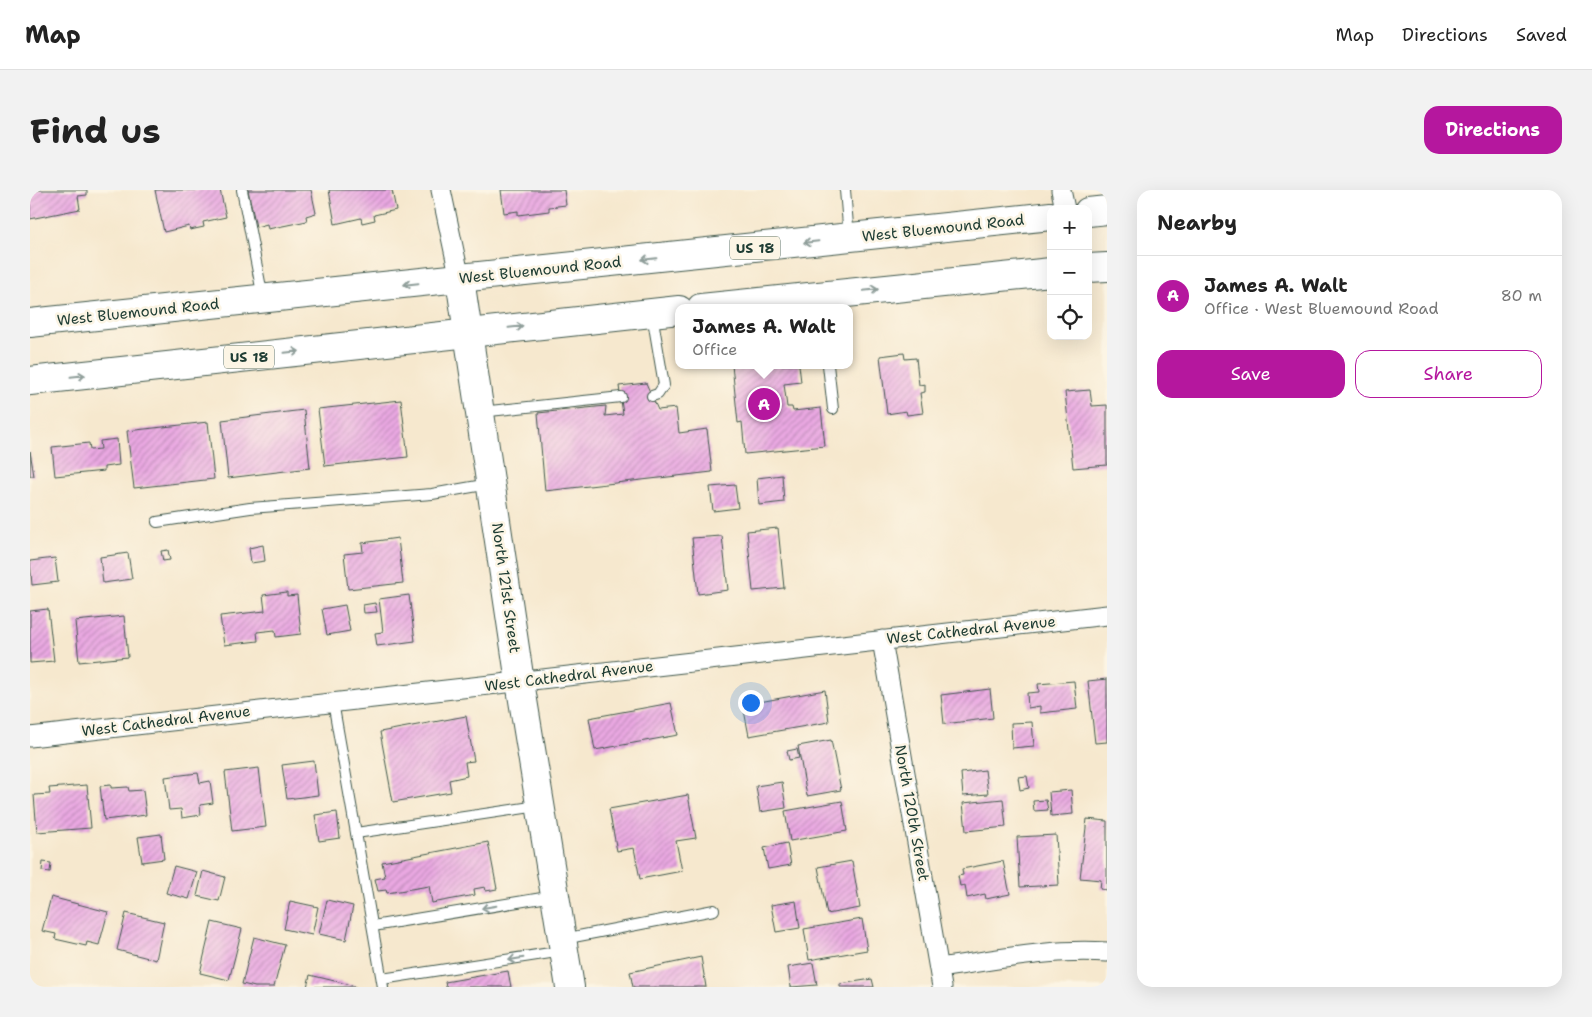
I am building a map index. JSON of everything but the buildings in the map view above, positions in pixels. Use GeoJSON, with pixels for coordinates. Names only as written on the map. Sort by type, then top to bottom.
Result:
{"type":"FeatureCollection","features":[{"type":"Feature","properties":{"kind":"main road"},"geometry":{"type":"LineString","coordinates":[[1092,212],[1107,210]]}},
{"type":"Feature","properties":{"kind":"main road","name":"West Bluemound Road"},"geometry":{"type":"LineString","coordinates":[[30,324],[1047,216]]}},
{"type":"Feature","properties":{"kind":"main road"},"geometry":{"type":"LineString","coordinates":[[1092,268],[1107,266]]}},
{"type":"Feature","properties":{"kind":"main road"},"geometry":{"type":"LineString","coordinates":[[780,304],[820,302],[1047,273]]}},
{"type":"Feature","properties":{"kind":"main road","name":"North 121st Street"},"geometry":{"type":"LineString","coordinates":[[460,278],[520,682],[570,987]]}},
{"type":"Feature","properties":{"kind":"main road","name":"US 18"},"geometry":{"type":"LineString","coordinates":[[30,381],[675,310]]}},
{"type":"Feature","properties":{"kind":"street","name":"North 121st Street"},"geometry":{"type":"LineString","coordinates":[[441,190],[460,278]]}},
{"type":"Feature","properties":{"kind":"street"},"geometry":{"type":"LineString","coordinates":[[1061,190],[1064,205]]}},
{"type":"Feature","properties":{"kind":"street","name":"West Cathedral Avenue"},"geometry":{"type":"LineString","coordinates":[[30,737],[1107,615]]}},
{"type":"Feature","properties":{"kind":"street","name":"North 120th Street"},"geometry":{"type":"LineString","coordinates":[[882,640],[942,987]]}},
{"type":"Feature","properties":{"kind":"street"},"geometry":{"type":"LineString","coordinates":[[939,968],[1041,953],[1084,950],[1107,952]]}},
{"type":"Feature","properties":{"kind":"lane"},"geometry":{"type":"LineString","coordinates":[[242,190],[264,299]]}},
{"type":"Feature","properties":{"kind":"lane"},"geometry":{"type":"LineString","coordinates":[[844,190],[849,238]]}},
{"type":"Feature","properties":{"kind":"lane"},"geometry":{"type":"LineString","coordinates":[[652,313],[664,384],[658,394],[652,396]]}},
{"type":"Feature","properties":{"kind":"lane"},"geometry":{"type":"LineString","coordinates":[[828,369],[833,409]]}},
{"type":"Feature","properties":{"kind":"lane"},"geometry":{"type":"LineString","coordinates":[[480,412],[621,397]]}},
{"type":"Feature","properties":{"kind":"lane"},"geometry":{"type":"LineString","coordinates":[[158,522],[250,508],[432,494],[490,484]]}},
{"type":"Feature","properties":{"kind":"lane"},"geometry":{"type":"LineString","coordinates":[[333,702],[382,983],[564,945],[714,910]]}},
{"type":"Feature","properties":{"kind":"lane"},"geometry":{"type":"LineString","coordinates":[[356,833],[540,805]]}},
{"type":"Feature","properties":{"kind":"lane"},"geometry":{"type":"LineString","coordinates":[[373,926],[555,895]]}},
{"type":"Feature","properties":{"kind":"place","name":"James A. Walt"},"geometry":{"type":"Point","coordinates":[764,404]}}]}
